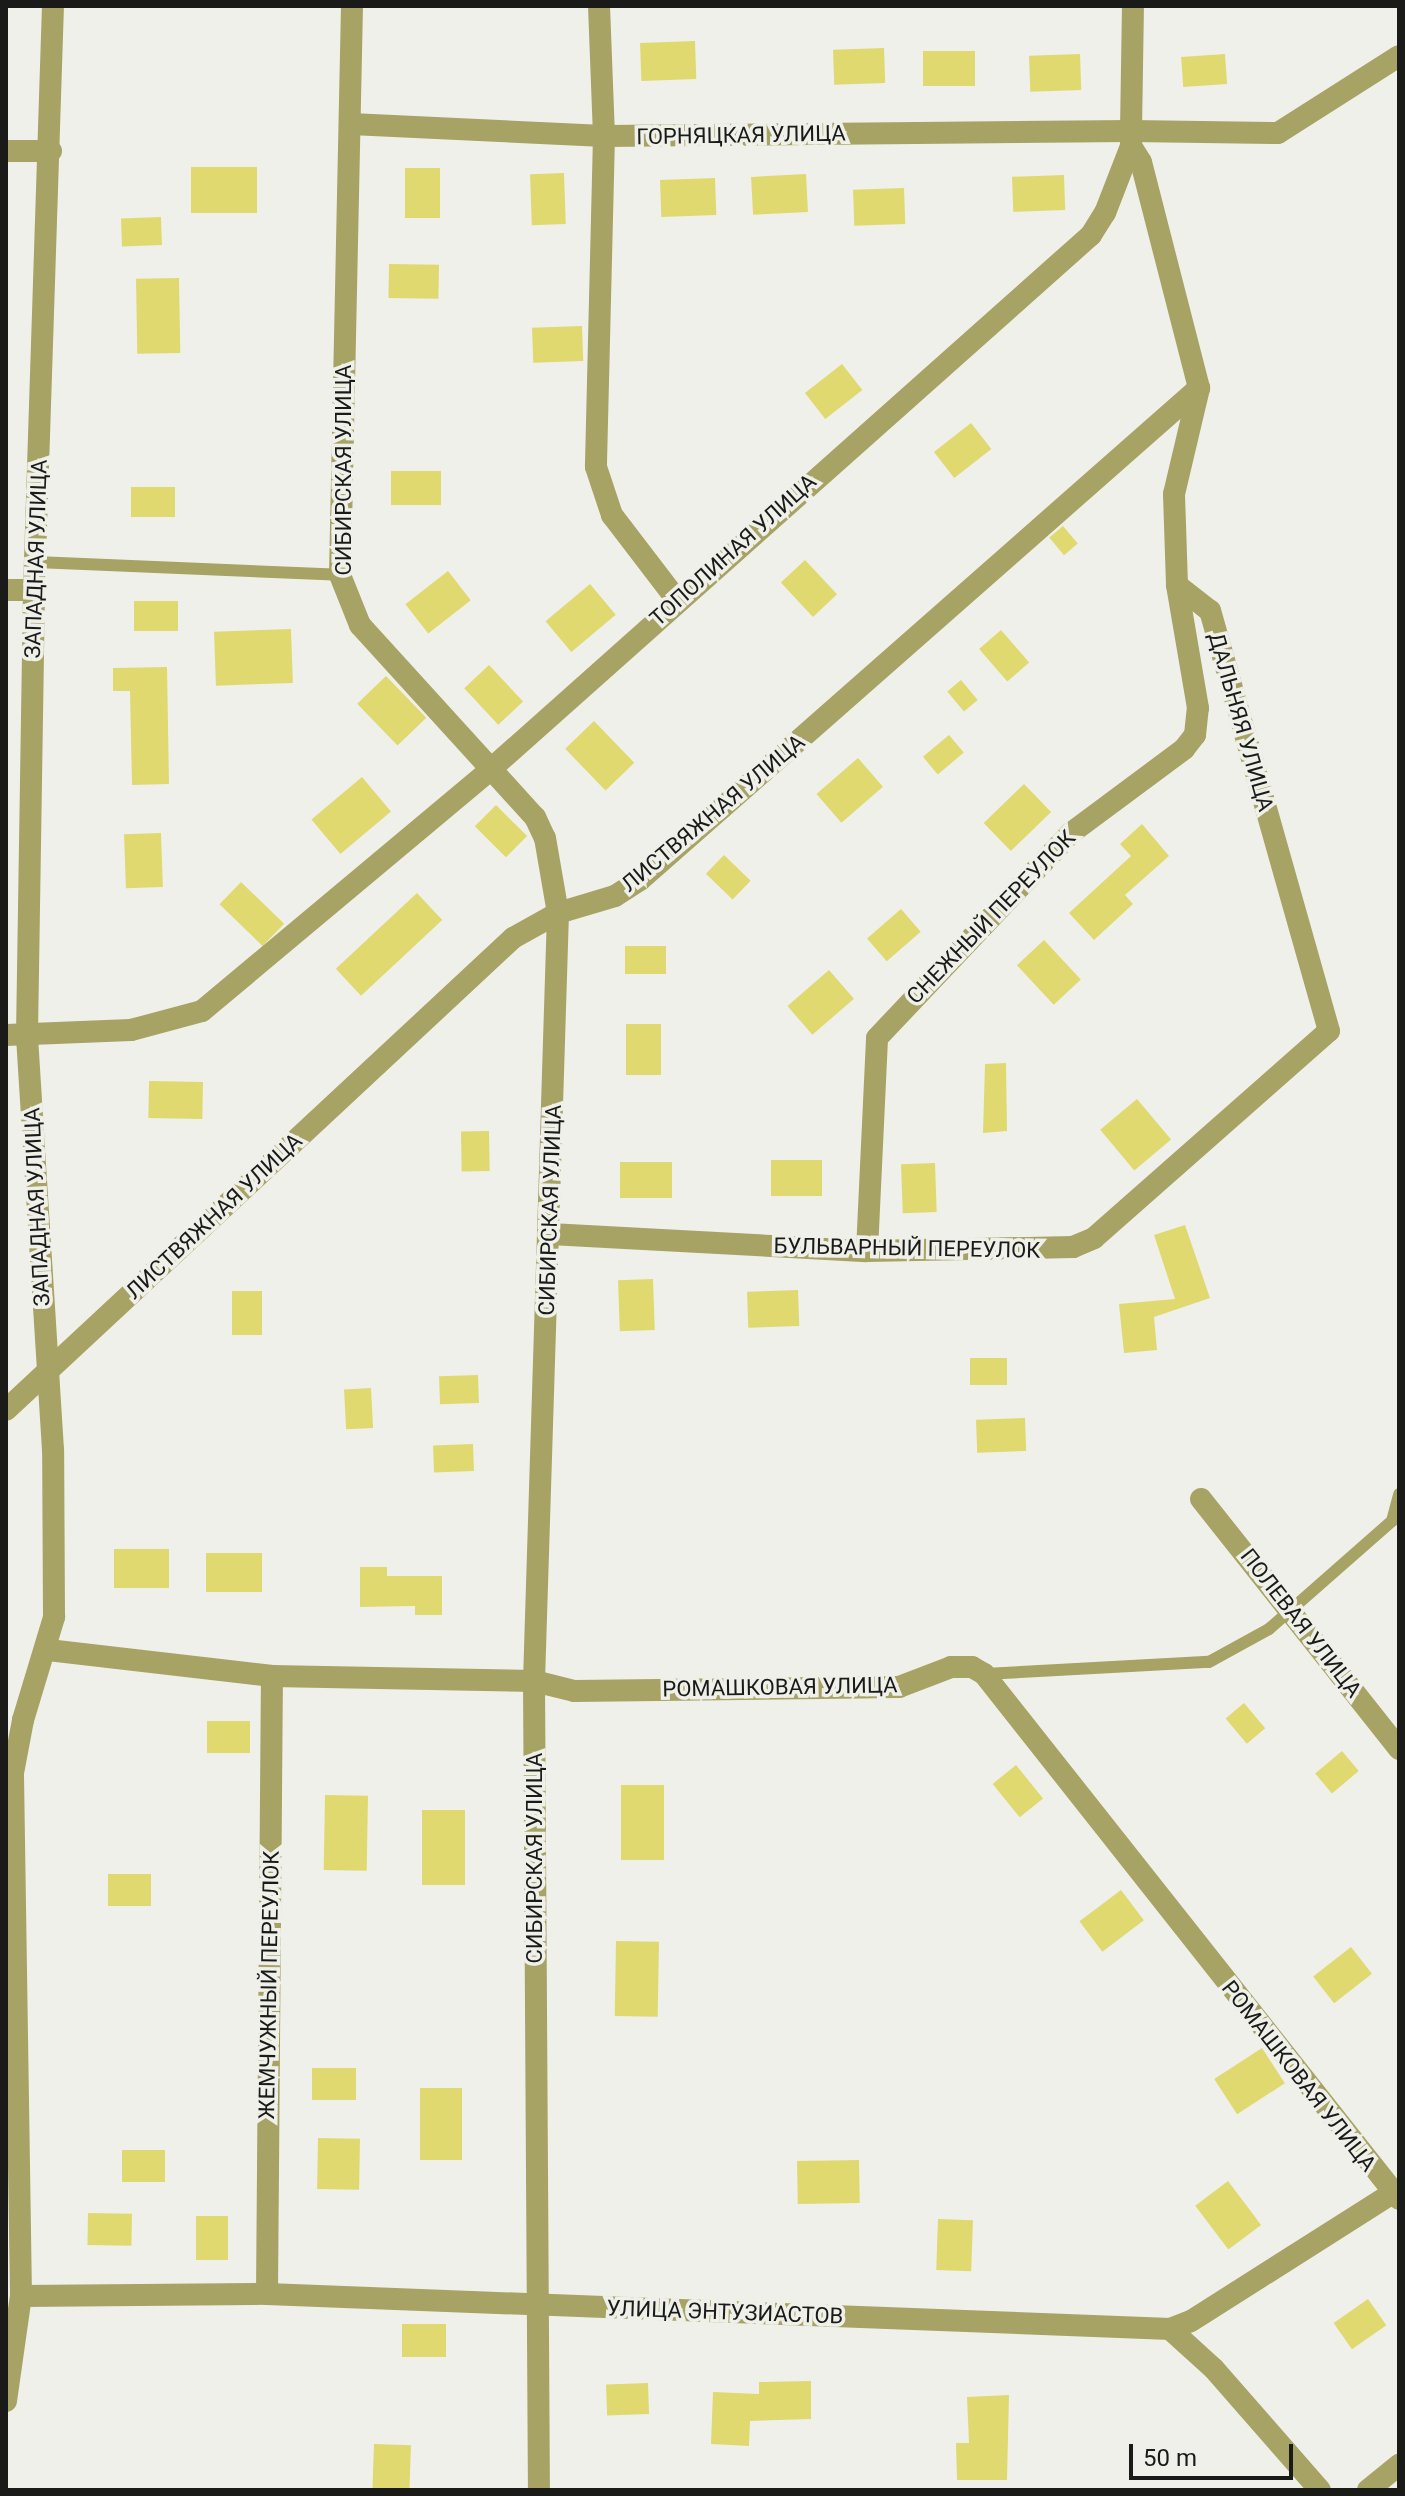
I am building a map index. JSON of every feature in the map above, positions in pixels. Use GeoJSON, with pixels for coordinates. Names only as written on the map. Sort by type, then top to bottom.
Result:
{"type":"FeatureCollection","features":[{"type":"Feature","properties":{"kind":"street","name":"ЗАПАДНАЯ УЛИЦА"},"geometry":{"type":"LineString","coordinates":[[6,2401],[21,2296],[9,1826],[13,1773],[23,1720],[48,1650],[54,1617],[53,1466],[17,1035],[51,151],[53,6]]}},
{"type":"Feature","properties":{"kind":"street","name":"СИБИРСКАЯ УЛИЦА"},"geometry":{"type":"LineString","coordinates":[[352,6],[340,575],[360,625],[535,817],[545,838],[558,913],[534,1681],[539,2490]]}},
{"type":"Feature","properties":{"kind":"street"},"geometry":{"type":"LineString","coordinates":[[599,6],[604,136],[596,467],[612,515],[677,600]]}},
{"type":"Feature","properties":{"kind":"street"},"geometry":{"type":"LineString","coordinates":[[1133,6],[1131,138],[1141,162],[1199,388],[1174,494],[1177,585]]}},
{"type":"Feature","properties":{"kind":"street"},"geometry":{"type":"LineString","coordinates":[[1131,138],[1278,133],[1399,56]]}},
{"type":"Feature","properties":{"kind":"street","name":"ГОРНЯЦКАЯ УЛИЦА"},"geometry":{"type":"LineString","coordinates":[[351,124],[604,136],[1131,138]]}},
{"type":"Feature","properties":{"kind":"street","name":"ТОПОЛИНАЯ УЛИЦА"},"geometry":{"type":"LineString","coordinates":[[17,1035],[131,1030],[202,1011],[491,769],[677,600],[1091,235],[1105,213],[1131,138]]}},
{"type":"Feature","properties":{"kind":"street"},"geometry":{"type":"LineString","coordinates":[[6,151],[51,151]]}},
{"type":"Feature","properties":{"kind":"street","name":"ЛИСТВЯЖНАЯ УЛИЦА"},"geometry":{"type":"LineString","coordinates":[[6,1410],[513,938],[558,913],[615,896],[640,880],[1199,388]]}},
{"type":"Feature","properties":{"kind":"street","name":"ДАЛЬНЯЯ УЛИЦА"},"geometry":{"type":"LineString","coordinates":[[1177,585],[1210,611],[1329,1031]]}},
{"type":"Feature","properties":{"kind":"street","name":"СНЕЖНЫЙ ПЕРЕУЛОК"},"geometry":{"type":"LineString","coordinates":[[867,1251],[877,1038],[1071,833],[1184,749],[1195,735],[1198,708],[1177,585]]}},
{"type":"Feature","properties":{"kind":"street"},"geometry":{"type":"LineString","coordinates":[[6,590],[34,590]]}},
{"type":"Feature","properties":{"kind":"street","name":"БУЛЬВАРНЫЙ ПЕРЕУЛОК"},"geometry":{"type":"LineString","coordinates":[[550,1234],[867,1251],[1045,1251],[1094,1238],[1329,1031]]}},
{"type":"Feature","properties":{"kind":"street","name":"ПОЛЕВАЯ УЛИЦА"},"geometry":{"type":"LineString","coordinates":[[1201,1499],[1289,1606],[1399,1749]]}},
{"type":"Feature","properties":{"kind":"street","name":"РОМАШКОВАЯ УЛИЦА"},"geometry":{"type":"LineString","coordinates":[[48,1650],[272,1676],[534,1681],[574,1691],[899,1687],[951,1667],[972,1667],[984,1674],[1395,2196]]}},
{"type":"Feature","properties":{"kind":"street","name":"ЖЕМЧУЖНЫЙ ПЕРЕУЛОК"},"geometry":{"type":"LineString","coordinates":[[267,2294],[272,1676]]}},
{"type":"Feature","properties":{"kind":"street","name":"УЛИЦА ЭНТУЗИАСТОВ"},"geometry":{"type":"LineString","coordinates":[[21,2296],[267,2294],[1170,2329],[1191,2321],[1395,2196]]}},
{"type":"Feature","properties":{"kind":"street"},"geometry":{"type":"LineString","coordinates":[[1170,2329],[1214,2369],[1320,2490]]}},
{"type":"Feature","properties":{"kind":"street"},"geometry":{"type":"LineString","coordinates":[[1368,2490],[1399,2465]]}},
{"type":"Feature","properties":{"kind":"lane"},"geometry":{"type":"LineString","coordinates":[[36,562],[340,575]]}},
{"type":"Feature","properties":{"kind":"lane"},"geometry":{"type":"LineString","coordinates":[[984,1674],[1209,1662],[1269,1629],[1289,1606],[1392,1521],[1399,1494]]}},
{"type":"Feature","properties":{"kind":"building"},"geometry":{"type":"Polygon","coordinates":[[[695,41],[696,79],[641,81],[640,43],[695,41]]]}},
{"type":"Feature","properties":{"kind":"building"},"geometry":{"type":"Polygon","coordinates":[[[884,48],[885,83],[834,85],[833,50],[884,48]]]}},
{"type":"Feature","properties":{"kind":"building"},"geometry":{"type":"Polygon","coordinates":[[[923,51],[975,51],[975,86],[923,86],[923,51]]]}},
{"type":"Feature","properties":{"kind":"building"},"geometry":{"type":"Polygon","coordinates":[[[1080,54],[1081,90],[1030,92],[1029,56],[1080,54]]]}},
{"type":"Feature","properties":{"kind":"building"},"geometry":{"type":"Polygon","coordinates":[[[1225,54],[1227,84],[1183,87],[1181,57],[1225,54]]]}},
{"type":"Feature","properties":{"kind":"building"},"geometry":{"type":"Polygon","coordinates":[[[191,167],[257,167],[257,213],[191,213],[191,167]]]}},
{"type":"Feature","properties":{"kind":"building"},"geometry":{"type":"Polygon","coordinates":[[[405,168],[440,168],[440,218],[405,218],[405,168]]]}},
{"type":"Feature","properties":{"kind":"building"},"geometry":{"type":"Polygon","coordinates":[[[564,173],[566,224],[532,225],[530,174],[564,173]]]}},
{"type":"Feature","properties":{"kind":"building"},"geometry":{"type":"Polygon","coordinates":[[[806,174],[808,212],[753,215],[751,177],[806,174]]]}},
{"type":"Feature","properties":{"kind":"building"},"geometry":{"type":"Polygon","coordinates":[[[1064,175],[1065,210],[1013,212],[1012,177],[1064,175]]]}},
{"type":"Feature","properties":{"kind":"building"},"geometry":{"type":"Polygon","coordinates":[[[715,178],[716,215],[661,217],[660,180],[715,178]]]}},
{"type":"Feature","properties":{"kind":"building"},"geometry":{"type":"Polygon","coordinates":[[[904,188],[905,224],[854,226],[853,190],[904,188]]]}},
{"type":"Feature","properties":{"kind":"building"},"geometry":{"type":"Polygon","coordinates":[[[161,217],[162,245],[122,246],[121,218],[161,217]]]}},
{"type":"Feature","properties":{"kind":"building"},"geometry":{"type":"Polygon","coordinates":[[[389,264],[439,265],[438,299],[388,298],[389,264]]]}},
{"type":"Feature","properties":{"kind":"building"},"geometry":{"type":"Polygon","coordinates":[[[179,278],[180,353],[137,354],[136,279],[179,278]]]}},
{"type":"Feature","properties":{"kind":"building"},"geometry":{"type":"Polygon","coordinates":[[[582,326],[583,361],[533,363],[532,328],[582,326]]]}},
{"type":"Feature","properties":{"kind":"building"},"geometry":{"type":"Polygon","coordinates":[[[842,364],[862,390],[825,419],[805,393],[842,364]]]}},
{"type":"Feature","properties":{"kind":"building"},"geometry":{"type":"Polygon","coordinates":[[[971,423],[991,449],[954,478],[934,452],[971,423]]]}},
{"type":"Feature","properties":{"kind":"building"},"geometry":{"type":"Polygon","coordinates":[[[391,471],[441,471],[441,505],[391,505],[391,471]]]}},
{"type":"Feature","properties":{"kind":"building"},"geometry":{"type":"Polygon","coordinates":[[[131,487],[175,487],[175,517],[131,517],[131,487]]]}},
{"type":"Feature","properties":{"kind":"building"},"geometry":{"type":"Polygon","coordinates":[[[1063,526],[1078,544],[1064,555],[1049,538],[1063,526]]]}},
{"type":"Feature","properties":{"kind":"building"},"geometry":{"type":"Polygon","coordinates":[[[805,560],[837,594],[813,617],[781,583],[805,560]]]}},
{"type":"Feature","properties":{"kind":"building"},"geometry":{"type":"Polygon","coordinates":[[[448,571],[471,600],[428,633],[405,604],[448,571]]]}},
{"type":"Feature","properties":{"kind":"building"},"geometry":{"type":"Polygon","coordinates":[[[590,584],[616,615],[571,652],[546,621],[590,584]]]}},
{"type":"Feature","properties":{"kind":"building"},"geometry":{"type":"Polygon","coordinates":[[[134,601],[178,601],[178,631],[134,631],[134,601]]]}},
{"type":"Feature","properties":{"kind":"building"},"geometry":{"type":"Polygon","coordinates":[[[291,629],[293,683],[216,686],[214,632],[291,629]]]}},
{"type":"Feature","properties":{"kind":"building"},"geometry":{"type":"Polygon","coordinates":[[[1001,630],[1029,662],[1007,681],[979,649],[1001,630]]]}},
{"type":"Feature","properties":{"kind":"building"},"geometry":{"type":"Polygon","coordinates":[[[489,665],[523,702],[498,725],[464,688],[489,665]]]}},
{"type":"Feature","properties":{"kind":"building"},"geometry":{"type":"Polygon","coordinates":[[[167,667],[169,784],[132,785],[130,691],[113,691],[113,668],[167,667]]]}},
{"type":"Feature","properties":{"kind":"building"},"geometry":{"type":"Polygon","coordinates":[[[386,676],[426,718],[398,746],[357,704],[386,676]]]}},
{"type":"Feature","properties":{"kind":"building"},"geometry":{"type":"Polygon","coordinates":[[[961,680],[978,700],[964,711],[947,692],[961,680]]]}},
{"type":"Feature","properties":{"kind":"building"},"geometry":{"type":"Polygon","coordinates":[[[594,721],[634,763],[606,791],[565,749],[594,721]]]}},
{"type":"Feature","properties":{"kind":"building"},"geometry":{"type":"Polygon","coordinates":[[[949,735],[964,753],[938,774],[923,757],[949,735]]]}},
{"type":"Feature","properties":{"kind":"building"},"geometry":{"type":"Polygon","coordinates":[[[858,758],[883,787],[841,823],[816,794],[858,758]]]}},
{"type":"Feature","properties":{"kind":"building"},"geometry":{"type":"Polygon","coordinates":[[[362,777],[391,811],[340,854],[311,819],[362,777]]]}},
{"type":"Feature","properties":{"kind":"building"},"geometry":{"type":"Polygon","coordinates":[[[1024,784],[1051,812],[1011,851],[984,823],[1024,784]]]}},
{"type":"Feature","properties":{"kind":"building"},"geometry":{"type":"Polygon","coordinates":[[[496,805],[527,836],[506,857],[475,826],[496,805]]]}},
{"type":"Feature","properties":{"kind":"building"},"geometry":{"type":"Polygon","coordinates":[[[1142,824],[1169,856],[1125,895],[1133,904],[1094,940],[1069,913],[1131,856],[1120,844],[1142,824]]]}},
{"type":"Feature","properties":{"kind":"building"},"geometry":{"type":"Polygon","coordinates":[[[161,833],[163,887],[126,888],[124,834],[161,833]]]}},
{"type":"Feature","properties":{"kind":"building"},"geometry":{"type":"Polygon","coordinates":[[[724,855],[751,881],[733,899],[706,874],[724,855]]]}},
{"type":"Feature","properties":{"kind":"building"},"geometry":{"type":"Polygon","coordinates":[[[241,882],[284,924],[263,946],[219,904],[241,882]]]}},
{"type":"Feature","properties":{"kind":"building"},"geometry":{"type":"Polygon","coordinates":[[[417,893],[442,920],[361,996],[336,969],[417,893]]]}},
{"type":"Feature","properties":{"kind":"building"},"geometry":{"type":"Polygon","coordinates":[[[901,909],[921,932],[887,961],[867,939],[901,909]]]}},
{"type":"Feature","properties":{"kind":"building"},"geometry":{"type":"Polygon","coordinates":[[[1044,940],[1081,979],[1054,1005],[1017,965],[1044,940]]]}},
{"type":"Feature","properties":{"kind":"building"},"geometry":{"type":"Polygon","coordinates":[[[625,946],[666,946],[666,974],[625,974],[625,946]]]}},
{"type":"Feature","properties":{"kind":"building"},"geometry":{"type":"Polygon","coordinates":[[[829,970],[854,999],[812,1035],[787,1006],[829,970]]]}},
{"type":"Feature","properties":{"kind":"building"},"geometry":{"type":"Polygon","coordinates":[[[626,1024],[661,1024],[661,1075],[626,1075],[626,1024]]]}},
{"type":"Feature","properties":{"kind":"building"},"geometry":{"type":"Polygon","coordinates":[[[1006,1063],[1007,1131],[983,1133],[985,1064],[1006,1063]]]}},
{"type":"Feature","properties":{"kind":"building"},"geometry":{"type":"Polygon","coordinates":[[[149,1081],[203,1082],[202,1119],[148,1118],[149,1081]]]}},
{"type":"Feature","properties":{"kind":"building"},"geometry":{"type":"Polygon","coordinates":[[[1137,1099],[1171,1140],[1134,1170],[1100,1130],[1137,1099]]]}},
{"type":"Feature","properties":{"kind":"building"},"geometry":{"type":"Polygon","coordinates":[[[461,1131],[489,1131],[490,1171],[462,1171],[461,1131]]]}},
{"type":"Feature","properties":{"kind":"building"},"geometry":{"type":"Polygon","coordinates":[[[771,1160],[822,1160],[822,1196],[771,1196],[771,1160]]]}},
{"type":"Feature","properties":{"kind":"building"},"geometry":{"type":"Polygon","coordinates":[[[620,1162],[672,1162],[672,1198],[620,1198],[620,1162]]]}},
{"type":"Feature","properties":{"kind":"building"},"geometry":{"type":"Polygon","coordinates":[[[935,1163],[937,1212],[903,1213],[901,1164],[935,1163]]]}},
{"type":"Feature","properties":{"kind":"building"},"geometry":{"type":"Polygon","coordinates":[[[1185,1225],[1210,1298],[1154,1317],[1157,1350],[1124,1353],[1119,1304],[1175,1299],[1154,1235],[1185,1225]]]}},
{"type":"Feature","properties":{"kind":"building"},"geometry":{"type":"Polygon","coordinates":[[[653,1279],[655,1330],[620,1331],[618,1280],[653,1279]]]}},
{"type":"Feature","properties":{"kind":"building"},"geometry":{"type":"Polygon","coordinates":[[[798,1290],[799,1326],[748,1328],[747,1292],[798,1290]]]}},
{"type":"Feature","properties":{"kind":"building"},"geometry":{"type":"Polygon","coordinates":[[[232,1291],[262,1291],[262,1335],[232,1335],[232,1291]]]}},
{"type":"Feature","properties":{"kind":"building"},"geometry":{"type":"Polygon","coordinates":[[[970,1358],[1007,1358],[1007,1385],[970,1385],[970,1358]]]}},
{"type":"Feature","properties":{"kind":"building"},"geometry":{"type":"Polygon","coordinates":[[[478,1375],[479,1403],[440,1404],[439,1376],[478,1375]]]}},
{"type":"Feature","properties":{"kind":"building"},"geometry":{"type":"Polygon","coordinates":[[[371,1388],[373,1428],[346,1429],[344,1389],[371,1388]]]}},
{"type":"Feature","properties":{"kind":"building"},"geometry":{"type":"Polygon","coordinates":[[[1025,1418],[1026,1451],[977,1453],[976,1420],[1025,1418]]]}},
{"type":"Feature","properties":{"kind":"building"},"geometry":{"type":"Polygon","coordinates":[[[473,1444],[474,1471],[434,1472],[433,1445],[473,1444]]]}},
{"type":"Feature","properties":{"kind":"building"},"geometry":{"type":"Polygon","coordinates":[[[114,1549],[169,1549],[169,1588],[114,1588],[114,1549]]]}},
{"type":"Feature","properties":{"kind":"building"},"geometry":{"type":"Polygon","coordinates":[[[206,1553],[262,1553],[262,1592],[206,1592],[206,1553]]]}},
{"type":"Feature","properties":{"kind":"building"},"geometry":{"type":"Polygon","coordinates":[[[360,1567],[387,1567],[387,1576],[442,1576],[442,1615],[415,1615],[415,1606],[360,1607],[360,1567]]]}},
{"type":"Feature","properties":{"kind":"building"},"geometry":{"type":"Polygon","coordinates":[[[1244,1703],[1265,1728],[1247,1744],[1226,1718],[1244,1703]]]}},
{"type":"Feature","properties":{"kind":"building"},"geometry":{"type":"Polygon","coordinates":[[[207,1721],[250,1721],[250,1753],[207,1753],[207,1721]]]}},
{"type":"Feature","properties":{"kind":"building"},"geometry":{"type":"Polygon","coordinates":[[[1342,1751],[1359,1771],[1332,1793],[1315,1773],[1342,1751]]]}},
{"type":"Feature","properties":{"kind":"building"},"geometry":{"type":"Polygon","coordinates":[[[1016,1765],[1043,1798],[1020,1817],[993,1784],[1016,1765]]]}},
{"type":"Feature","properties":{"kind":"building"},"geometry":{"type":"Polygon","coordinates":[[[621,1785],[664,1785],[664,1860],[621,1860],[621,1785]]]}},
{"type":"Feature","properties":{"kind":"building"},"geometry":{"type":"Polygon","coordinates":[[[325,1795],[368,1796],[367,1871],[324,1870],[325,1795]]]}},
{"type":"Feature","properties":{"kind":"building"},"geometry":{"type":"Polygon","coordinates":[[[422,1810],[465,1810],[465,1885],[422,1885],[422,1810]]]}},
{"type":"Feature","properties":{"kind":"building"},"geometry":{"type":"Polygon","coordinates":[[[108,1874],[151,1874],[151,1906],[108,1906],[108,1874]]]}},
{"type":"Feature","properties":{"kind":"building"},"geometry":{"type":"Polygon","coordinates":[[[1121,1890],[1144,1920],[1102,1952],[1079,1921],[1121,1890]]]}},
{"type":"Feature","properties":{"kind":"building"},"geometry":{"type":"Polygon","coordinates":[[[616,1941],[659,1942],[658,2017],[615,2016],[616,1941]]]}},
{"type":"Feature","properties":{"kind":"building"},"geometry":{"type":"Polygon","coordinates":[[[1351,1947],[1372,1974],[1334,2003],[1313,1977],[1351,1947]]]}},
{"type":"Feature","properties":{"kind":"building"},"geometry":{"type":"Polygon","coordinates":[[[1262,2048],[1285,2083],[1237,2114],[1214,2079],[1262,2048]]]}},
{"type":"Feature","properties":{"kind":"building"},"geometry":{"type":"Polygon","coordinates":[[[312,2068],[356,2068],[356,2100],[312,2100],[312,2068]]]}},
{"type":"Feature","properties":{"kind":"building"},"geometry":{"type":"Polygon","coordinates":[[[420,2088],[462,2088],[462,2160],[420,2160],[420,2088]]]}},
{"type":"Feature","properties":{"kind":"building"},"geometry":{"type":"Polygon","coordinates":[[[318,2138],[360,2139],[359,2190],[317,2189],[318,2138]]]}},
{"type":"Feature","properties":{"kind":"building"},"geometry":{"type":"Polygon","coordinates":[[[122,2150],[165,2150],[165,2182],[122,2182],[122,2150]]]}},
{"type":"Feature","properties":{"kind":"building"},"geometry":{"type":"Polygon","coordinates":[[[859,2160],[860,2203],[798,2204],[797,2161],[859,2160]]]}},
{"type":"Feature","properties":{"kind":"building"},"geometry":{"type":"Polygon","coordinates":[[[1228,2181],[1261,2225],[1228,2250],[1195,2206],[1228,2181]]]}},
{"type":"Feature","properties":{"kind":"building"},"geometry":{"type":"Polygon","coordinates":[[[88,2213],[132,2214],[131,2246],[87,2245],[88,2213]]]}},
{"type":"Feature","properties":{"kind":"building"},"geometry":{"type":"Polygon","coordinates":[[[196,2216],[228,2216],[228,2260],[196,2260],[196,2216]]]}},
{"type":"Feature","properties":{"kind":"building"},"geometry":{"type":"Polygon","coordinates":[[[938,2219],[973,2220],[971,2271],[936,2270],[938,2219]]]}},
{"type":"Feature","properties":{"kind":"building"},"geometry":{"type":"Polygon","coordinates":[[[1368,2299],[1386,2325],[1352,2349],[1334,2323],[1368,2299]]]}},
{"type":"Feature","properties":{"kind":"building"},"geometry":{"type":"Polygon","coordinates":[[[402,2324],[446,2324],[446,2357],[402,2357],[402,2324]]]}},
{"type":"Feature","properties":{"kind":"building"},"geometry":{"type":"Polygon","coordinates":[[[811,2381],[811,2419],[750,2421],[749,2446],[711,2444],[713,2392],[759,2394],[759,2382],[811,2381]]]}},
{"type":"Feature","properties":{"kind":"building"},"geometry":{"type":"Polygon","coordinates":[[[648,2383],[649,2414],[607,2415],[606,2384],[648,2383]]]}},
{"type":"Feature","properties":{"kind":"building"},"geometry":{"type":"Polygon","coordinates":[[[1009,2395],[1007,2480],[957,2480],[956,2443],[969,2443],[967,2397],[1009,2395]]]}},
{"type":"Feature","properties":{"kind":"building"},"geometry":{"type":"Polygon","coordinates":[[[374,2444],[411,2445],[409,2490],[372,2490],[374,2444]]]}}]}
